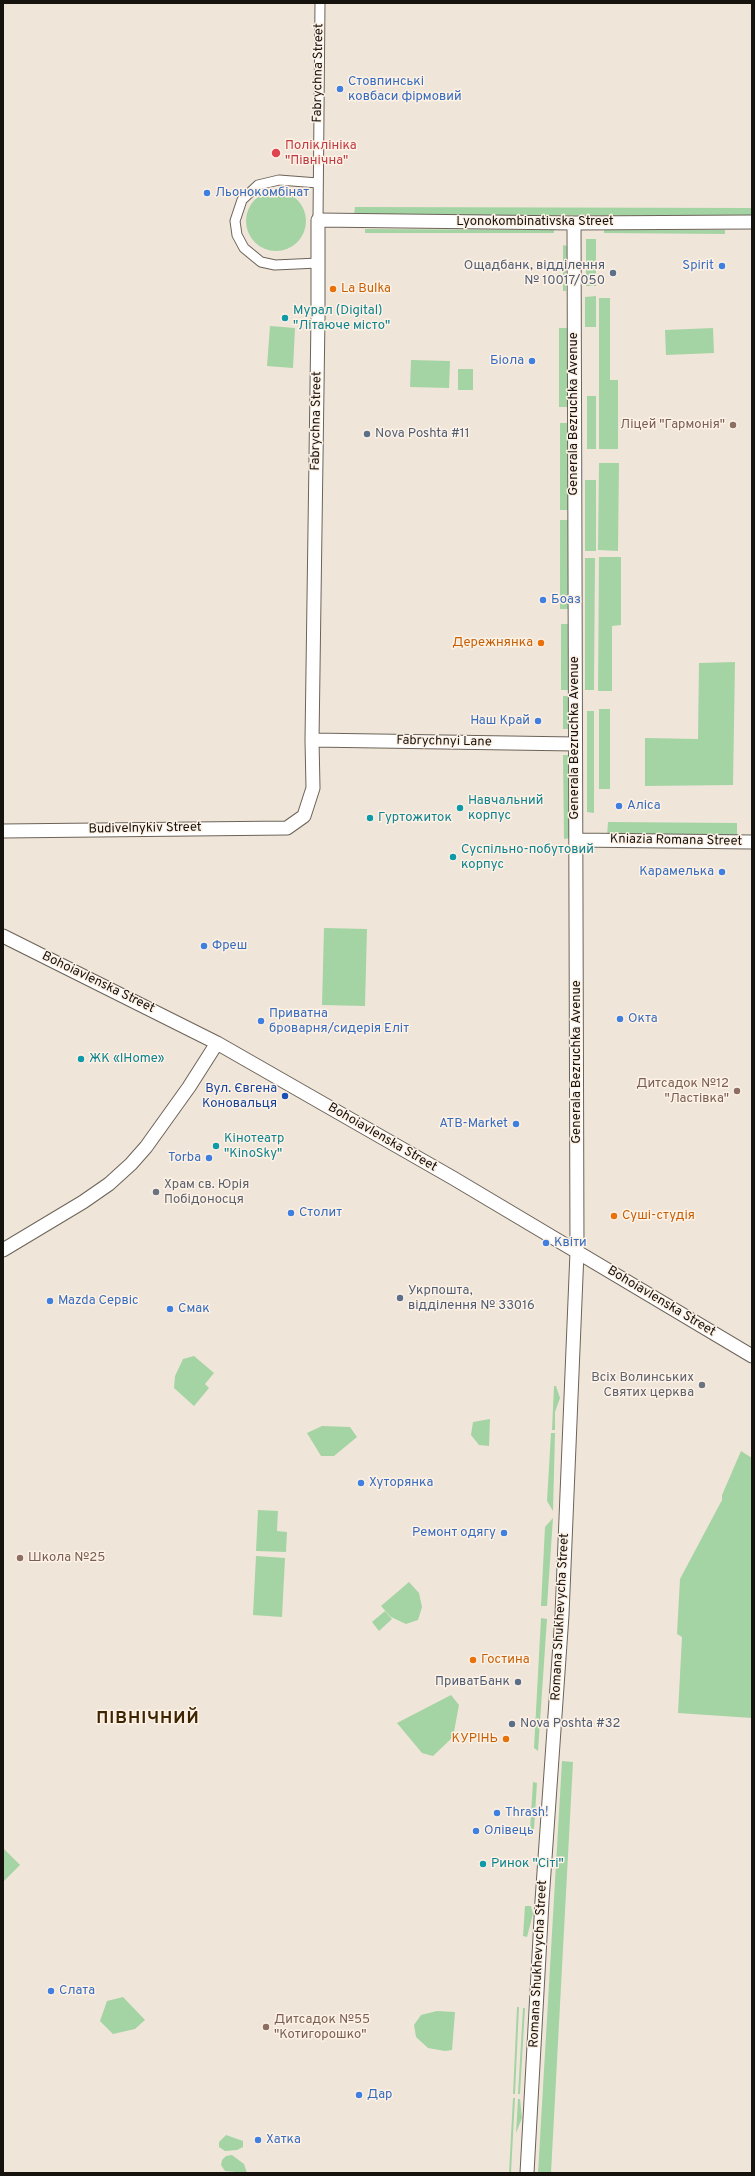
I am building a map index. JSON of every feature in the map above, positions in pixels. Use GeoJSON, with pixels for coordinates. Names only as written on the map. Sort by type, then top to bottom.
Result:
{"type":"FeatureCollection","features":[{"type":"Feature","properties":{"kind":"street","name":"Fabrychna Street"},"geometry":{"type":"LineString","coordinates":[[287,828],[304,816],[313,788],[312,740],[317,435],[320,3]]}},
{"type":"Feature","properties":{"kind":"street"},"geometry":{"type":"LineString","coordinates":[[318,183],[279,180],[258,185],[242,200],[235,221],[237,235],[244,248],[261,262],[275,265],[318,263]]}},
{"type":"Feature","properties":{"kind":"street","name":"Lyonokombinativska Street"},"geometry":{"type":"LineString","coordinates":[[318,220],[574,223],[752,222]]}},
{"type":"Feature","properties":{"kind":"street","name":"Generala Bezruchka Avenue"},"geometry":{"type":"LineString","coordinates":[[574,223],[577,1252]]}},
{"type":"Feature","properties":{"kind":"street","name":"Fabrychnyi Lane"},"geometry":{"type":"LineString","coordinates":[[312,740],[575,744]]}},
{"type":"Feature","properties":{"kind":"street","name":"Budivelnykiv Street"},"geometry":{"type":"LineString","coordinates":[[3,831],[287,828]]}},
{"type":"Feature","properties":{"kind":"street","name":"Kniazia Romana Street"},"geometry":{"type":"LineString","coordinates":[[576,840],[752,842]]}},
{"type":"Feature","properties":{"kind":"street","name":"Bohoiavlenska Street"},"geometry":{"type":"LineString","coordinates":[[3,936],[217,1043],[577,1252],[752,1356]]}},
{"type":"Feature","properties":{"kind":"street"},"geometry":{"type":"LineString","coordinates":[[3,1250],[83,1202],[109,1184],[131,1164],[146,1147],[189,1087],[217,1043]]}},
{"type":"Feature","properties":{"kind":"street","name":"Romana Shukhevycha Street"},"geometry":{"type":"LineString","coordinates":[[527,2173],[542,1901],[561,1623],[577,1252]]}},
{"type":"Feature","properties":{"kind":"green space"},"geometry":{"type":"Polygon","coordinates":[[[270,191],[282,191],[293,196],[301,204],[306,215],[304,233],[293,246],[282,251],[270,251],[259,246],[251,238],[246,227],[246,215],[251,204],[259,196],[270,191]]]}},
{"type":"Feature","properties":{"kind":"green space"},"geometry":{"type":"Polygon","coordinates":[[[355,207],[752,208],[752,216],[354,215],[355,207]]]}},
{"type":"Feature","properties":{"kind":"green space"},"geometry":{"type":"Polygon","coordinates":[[[365,229],[554,230],[554,233],[365,233],[365,229]]]}},
{"type":"Feature","properties":{"kind":"green space"},"geometry":{"type":"Polygon","coordinates":[[[604,229],[725,230],[725,234],[604,233],[604,229]]]}},
{"type":"Feature","properties":{"kind":"green space"},"geometry":{"type":"Polygon","coordinates":[[[586,239],[596,239],[596,286],[586,286],[586,239]]]}},
{"type":"Feature","properties":{"kind":"green space"},"geometry":{"type":"Polygon","coordinates":[[[563,245],[567,246],[566,291],[563,291],[563,245]]]}},
{"type":"Feature","properties":{"kind":"green space"},"geometry":{"type":"Polygon","coordinates":[[[596,296],[596,327],[585,327],[585,297],[596,296]]]}},
{"type":"Feature","properties":{"kind":"green space"},"geometry":{"type":"Polygon","coordinates":[[[599,298],[610,298],[610,380],[618,380],[618,449],[599,449],[599,298]]]}},
{"type":"Feature","properties":{"kind":"green space"},"geometry":{"type":"Polygon","coordinates":[[[270,326],[295,328],[293,368],[267,366],[270,326]]]}},
{"type":"Feature","properties":{"kind":"green space"},"geometry":{"type":"Polygon","coordinates":[[[559,328],[568,328],[568,407],[559,407],[559,328]]]}},
{"type":"Feature","properties":{"kind":"green space"},"geometry":{"type":"Polygon","coordinates":[[[713,328],[714,353],[666,355],[665,330],[713,328]]]}},
{"type":"Feature","properties":{"kind":"green space"},"geometry":{"type":"Polygon","coordinates":[[[411,360],[450,361],[449,388],[410,387],[411,360]]]}},
{"type":"Feature","properties":{"kind":"green space"},"geometry":{"type":"Polygon","coordinates":[[[458,369],[473,369],[473,390],[458,390],[458,369]]]}},
{"type":"Feature","properties":{"kind":"green space"},"geometry":{"type":"Polygon","coordinates":[[[587,396],[596,396],[596,449],[587,449],[587,396]]]}},
{"type":"Feature","properties":{"kind":"green space"},"geometry":{"type":"Polygon","coordinates":[[[560,423],[569,423],[569,510],[560,510],[560,423]]]}},
{"type":"Feature","properties":{"kind":"green space"},"geometry":{"type":"Polygon","coordinates":[[[599,463],[619,463],[618,551],[598,550],[599,463]]]}},
{"type":"Feature","properties":{"kind":"green space"},"geometry":{"type":"Polygon","coordinates":[[[585,480],[596,480],[596,551],[585,551],[585,480]]]}},
{"type":"Feature","properties":{"kind":"green space"},"geometry":{"type":"Polygon","coordinates":[[[560,520],[569,520],[569,609],[560,609],[560,520]]]}},
{"type":"Feature","properties":{"kind":"green space"},"geometry":{"type":"Polygon","coordinates":[[[599,557],[621,557],[621,625],[612,626],[612,691],[598,691],[599,557]]]}},
{"type":"Feature","properties":{"kind":"green space"},"geometry":{"type":"Polygon","coordinates":[[[585,558],[595,558],[594,690],[585,690],[585,558]]]}},
{"type":"Feature","properties":{"kind":"green space"},"geometry":{"type":"Polygon","coordinates":[[[561,624],[568,624],[568,690],[561,690],[561,624]]]}},
{"type":"Feature","properties":{"kind":"green space"},"geometry":{"type":"Polygon","coordinates":[[[735,662],[733,785],[645,786],[645,738],[698,739],[699,663],[735,662]]]}},
{"type":"Feature","properties":{"kind":"green space"},"geometry":{"type":"Polygon","coordinates":[[[563,696],[569,696],[569,729],[563,729],[563,696]]]}},
{"type":"Feature","properties":{"kind":"green space"},"geometry":{"type":"Polygon","coordinates":[[[599,709],[610,709],[610,789],[599,789],[599,709]]]}},
{"type":"Feature","properties":{"kind":"green space"},"geometry":{"type":"Polygon","coordinates":[[[587,711],[594,711],[594,813],[587,812],[587,711]]]}},
{"type":"Feature","properties":{"kind":"green space"},"geometry":{"type":"Polygon","coordinates":[[[563,755],[571,755],[571,838],[564,839],[563,755]]]}},
{"type":"Feature","properties":{"kind":"green space"},"geometry":{"type":"Polygon","coordinates":[[[608,822],[737,823],[737,837],[607,836],[608,822]]]}},
{"type":"Feature","properties":{"kind":"green space"},"geometry":{"type":"Polygon","coordinates":[[[324,928],[367,929],[365,1006],[322,1005],[324,928]]]}},
{"type":"Feature","properties":{"kind":"green space"},"geometry":{"type":"Polygon","coordinates":[[[194,1356],[214,1373],[205,1384],[209,1388],[194,1406],[174,1388],[175,1376],[183,1359],[194,1356]]]}},
{"type":"Feature","properties":{"kind":"green space"},"geometry":{"type":"Polygon","coordinates":[[[554,1386],[556,1386],[560,1398],[555,1412],[555,1430],[552,1430],[554,1386]]]}},
{"type":"Feature","properties":{"kind":"green space"},"geometry":{"type":"Polygon","coordinates":[[[490,1419],[489,1446],[479,1445],[471,1435],[473,1422],[490,1419]]]}},
{"type":"Feature","properties":{"kind":"green space"},"geometry":{"type":"Polygon","coordinates":[[[322,1426],[350,1427],[357,1437],[334,1456],[321,1456],[307,1433],[322,1426]]]}},
{"type":"Feature","properties":{"kind":"green space"},"geometry":{"type":"Polygon","coordinates":[[[551,1433],[555,1433],[553,1511],[547,1501],[551,1433]]]}},
{"type":"Feature","properties":{"kind":"green space"},"geometry":{"type":"Polygon","coordinates":[[[741,1451],[752,1458],[752,1718],[678,1713],[682,1637],[677,1634],[680,1579],[722,1500],[722,1495],[741,1451]]]}},
{"type":"Feature","properties":{"kind":"green space"},"geometry":{"type":"Polygon","coordinates":[[[258,1510],[278,1511],[277,1531],[287,1532],[286,1552],[256,1551],[258,1510]]]}},
{"type":"Feature","properties":{"kind":"green space"},"geometry":{"type":"Polygon","coordinates":[[[553,1518],[547,1606],[541,1606],[545,1527],[553,1518]]]}},
{"type":"Feature","properties":{"kind":"green space"},"geometry":{"type":"Polygon","coordinates":[[[256,1556],[285,1558],[282,1617],[253,1615],[256,1556]]]}},
{"type":"Feature","properties":{"kind":"green space"},"geometry":{"type":"Polygon","coordinates":[[[409,1582],[419,1593],[422,1607],[418,1620],[406,1624],[391,1617],[381,1606],[409,1582]]]}},
{"type":"Feature","properties":{"kind":"green space"},"geometry":{"type":"Polygon","coordinates":[[[385,1611],[392,1619],[379,1631],[372,1622],[385,1611]]]}},
{"type":"Feature","properties":{"kind":"green space"},"geometry":{"type":"Polygon","coordinates":[[[541,1618],[547,1619],[538,1751],[534,1748],[541,1618]]]}},
{"type":"Feature","properties":{"kind":"green space"},"geometry":{"type":"Polygon","coordinates":[[[451,1695],[459,1705],[453,1737],[433,1756],[422,1753],[397,1723],[451,1695]]]}},
{"type":"Feature","properties":{"kind":"green space"},"geometry":{"type":"Polygon","coordinates":[[[562,1761],[573,1762],[551,2173],[538,2173],[562,1761]]]}},
{"type":"Feature","properties":{"kind":"green space"},"geometry":{"type":"Polygon","coordinates":[[[533,1782],[537,1783],[534,1829],[530,1829],[533,1782]]]}},
{"type":"Feature","properties":{"kind":"green space"},"geometry":{"type":"Polygon","coordinates":[[[3,1848],[20,1865],[4,1881],[3,1880],[3,1848]]]}},
{"type":"Feature","properties":{"kind":"green space"},"geometry":{"type":"Polygon","coordinates":[[[525,1906],[531,1906],[533,1914],[527,1937],[523,1936],[525,1906]]]}},
{"type":"Feature","properties":{"kind":"green space"},"geometry":{"type":"Polygon","coordinates":[[[123,1997],[145,2020],[135,2029],[113,2034],[100,2021],[107,2001],[123,1997]]]}},
{"type":"Feature","properties":{"kind":"green space"},"geometry":{"type":"Polygon","coordinates":[[[517,2007],[519,2007],[515,2094],[513,2094],[517,2007]]]}},
{"type":"Feature","properties":{"kind":"green space"},"geometry":{"type":"Polygon","coordinates":[[[523,2008],[525,2008],[520,2094],[518,2094],[523,2008]]]}},
{"type":"Feature","properties":{"kind":"green space"},"geometry":{"type":"Polygon","coordinates":[[[437,2011],[455,2012],[452,2050],[445,2051],[428,2048],[416,2037],[414,2025],[421,2015],[437,2011]]]}},
{"type":"Feature","properties":{"kind":"green space"},"geometry":{"type":"Polygon","coordinates":[[[513,2098],[515,2098],[511,2173],[509,2173],[513,2098]]]}},
{"type":"Feature","properties":{"kind":"green space"},"geometry":{"type":"Polygon","coordinates":[[[518,2099],[520,2099],[522,2118],[516,2133],[518,2099]]]}},
{"type":"Feature","properties":{"kind":"green space"},"geometry":{"type":"Polygon","coordinates":[[[226,2135],[243,2141],[243,2147],[237,2150],[225,2151],[219,2147],[219,2142],[226,2135]]]}},
{"type":"Feature","properties":{"kind":"green space"},"geometry":{"type":"Polygon","coordinates":[[[232,2155],[244,2164],[247,2173],[225,2171],[221,2165],[222,2160],[226,2156],[232,2155]]]}},
{"type":"Feature","properties":{"kind":"place","name":"Стовпинські ковбаси фірмовий"},"geometry":{"type":"Point","coordinates":[340,89]}},
{"type":"Feature","properties":{"kind":"place","name":"Поліклініка \"Північна\""},"geometry":{"type":"Point","coordinates":[276,153]}},
{"type":"Feature","properties":{"kind":"place","name":"Льонокомбінат"},"geometry":{"type":"Point","coordinates":[207,193]}},
{"type":"Feature","properties":{"kind":"place","name":"Spirit"},"geometry":{"type":"Point","coordinates":[722,266]}},
{"type":"Feature","properties":{"kind":"place","name":"Ощадбанк, відділення № 10017/050"},"geometry":{"type":"Point","coordinates":[613,273]}},
{"type":"Feature","properties":{"kind":"place","name":"La Bulka"},"geometry":{"type":"Point","coordinates":[333,289]}},
{"type":"Feature","properties":{"kind":"place","name":"Мурал (Digital) \"Літаюче місто\""},"geometry":{"type":"Point","coordinates":[285,318]}},
{"type":"Feature","properties":{"kind":"place","name":"Біола"},"geometry":{"type":"Point","coordinates":[532,361]}},
{"type":"Feature","properties":{"kind":"place","name":"Ліцей \"Гармонія\""},"geometry":{"type":"Point","coordinates":[733,425]}},
{"type":"Feature","properties":{"kind":"place","name":"Nova Poshta #11"},"geometry":{"type":"Point","coordinates":[367,434]}},
{"type":"Feature","properties":{"kind":"place","name":"Боаз"},"geometry":{"type":"Point","coordinates":[543,600]}},
{"type":"Feature","properties":{"kind":"place","name":"Дережнянка"},"geometry":{"type":"Point","coordinates":[541,643]}},
{"type":"Feature","properties":{"kind":"place","name":"Наш Край"},"geometry":{"type":"Point","coordinates":[538,721]}},
{"type":"Feature","properties":{"kind":"place","name":"Аліса"},"geometry":{"type":"Point","coordinates":[619,806]}},
{"type":"Feature","properties":{"kind":"place","name":"Навчальний корпус"},"geometry":{"type":"Point","coordinates":[460,808]}},
{"type":"Feature","properties":{"kind":"place","name":"Гуртожиток"},"geometry":{"type":"Point","coordinates":[370,818]}},
{"type":"Feature","properties":{"kind":"place","name":"Суспільно-побутовий корпус"},"geometry":{"type":"Point","coordinates":[453,857]}},
{"type":"Feature","properties":{"kind":"place","name":"Карамелька"},"geometry":{"type":"Point","coordinates":[722,872]}},
{"type":"Feature","properties":{"kind":"place","name":"Фреш"},"geometry":{"type":"Point","coordinates":[204,946]}},
{"type":"Feature","properties":{"kind":"place","name":"Окта"},"geometry":{"type":"Point","coordinates":[620,1019]}},
{"type":"Feature","properties":{"kind":"place","name":"Приватна броварня/сидерія Еліт"},"geometry":{"type":"Point","coordinates":[261,1021]}},
{"type":"Feature","properties":{"kind":"place","name":"ЖК «IHome»"},"geometry":{"type":"Point","coordinates":[81,1059]}},
{"type":"Feature","properties":{"kind":"place","name":"Дитсадок №12 \"Ластівка\""},"geometry":{"type":"Point","coordinates":[737,1091]}},
{"type":"Feature","properties":{"kind":"place","name":"Вул. Євгена Коновальця"},"geometry":{"type":"Point","coordinates":[285,1096]}},
{"type":"Feature","properties":{"kind":"place","name":"ATB-Market"},"geometry":{"type":"Point","coordinates":[516,1124]}},
{"type":"Feature","properties":{"kind":"place","name":"Кінотеатр \"KinoSky\""},"geometry":{"type":"Point","coordinates":[216,1146]}},
{"type":"Feature","properties":{"kind":"place","name":"Torba"},"geometry":{"type":"Point","coordinates":[209,1158]}},
{"type":"Feature","properties":{"kind":"place","name":"Храм св. Юрія Побідоносця"},"geometry":{"type":"Point","coordinates":[156,1192]}},
{"type":"Feature","properties":{"kind":"place","name":"Столит"},"geometry":{"type":"Point","coordinates":[291,1213]}},
{"type":"Feature","properties":{"kind":"place","name":"Суші-студія"},"geometry":{"type":"Point","coordinates":[614,1216]}},
{"type":"Feature","properties":{"kind":"place","name":"Квіти"},"geometry":{"type":"Point","coordinates":[546,1243]}},
{"type":"Feature","properties":{"kind":"place","name":"Укрпошта, відділення № 33016"},"geometry":{"type":"Point","coordinates":[400,1298]}},
{"type":"Feature","properties":{"kind":"place","name":"Mazda Сервіс"},"geometry":{"type":"Point","coordinates":[50,1301]}},
{"type":"Feature","properties":{"kind":"place","name":"Смак"},"geometry":{"type":"Point","coordinates":[170,1309]}},
{"type":"Feature","properties":{"kind":"place","name":"Всіх Волинських Святих церква"},"geometry":{"type":"Point","coordinates":[702,1385]}},
{"type":"Feature","properties":{"kind":"place","name":"Хуторянка"},"geometry":{"type":"Point","coordinates":[361,1483]}},
{"type":"Feature","properties":{"kind":"place","name":"Ремонт одягу"},"geometry":{"type":"Point","coordinates":[504,1533]}},
{"type":"Feature","properties":{"kind":"place","name":"Школа №25"},"geometry":{"type":"Point","coordinates":[20,1558]}},
{"type":"Feature","properties":{"kind":"place","name":"Гостина"},"geometry":{"type":"Point","coordinates":[473,1660]}},
{"type":"Feature","properties":{"kind":"place","name":"ПриватБанк"},"geometry":{"type":"Point","coordinates":[518,1682]}},
{"type":"Feature","properties":{"kind":"place","name":"Nova Poshta #32"},"geometry":{"type":"Point","coordinates":[512,1724]}},
{"type":"Feature","properties":{"kind":"place","name":"КУРІНЬ"},"geometry":{"type":"Point","coordinates":[506,1739]}},
{"type":"Feature","properties":{"kind":"place","name":"Thrash!"},"geometry":{"type":"Point","coordinates":[497,1813]}},
{"type":"Feature","properties":{"kind":"place","name":"Олівець"},"geometry":{"type":"Point","coordinates":[476,1831]}},
{"type":"Feature","properties":{"kind":"place","name":"Ринок \"Сіті\""},"geometry":{"type":"Point","coordinates":[483,1864]}},
{"type":"Feature","properties":{"kind":"place","name":"Слата"},"geometry":{"type":"Point","coordinates":[51,1991]}},
{"type":"Feature","properties":{"kind":"place","name":"Дитсадок №55 \"Котигорошко\""},"geometry":{"type":"Point","coordinates":[266,2027]}},
{"type":"Feature","properties":{"kind":"place","name":"Дар"},"geometry":{"type":"Point","coordinates":[359,2095]}},
{"type":"Feature","properties":{"kind":"place","name":"Хатка"},"geometry":{"type":"Point","coordinates":[258,2140]}},
{"type":"Feature","properties":{"kind":"district","name":"ПІВНІЧНИЙ"},"geometry":{"type":"Point","coordinates":[148,1720]}}]}
